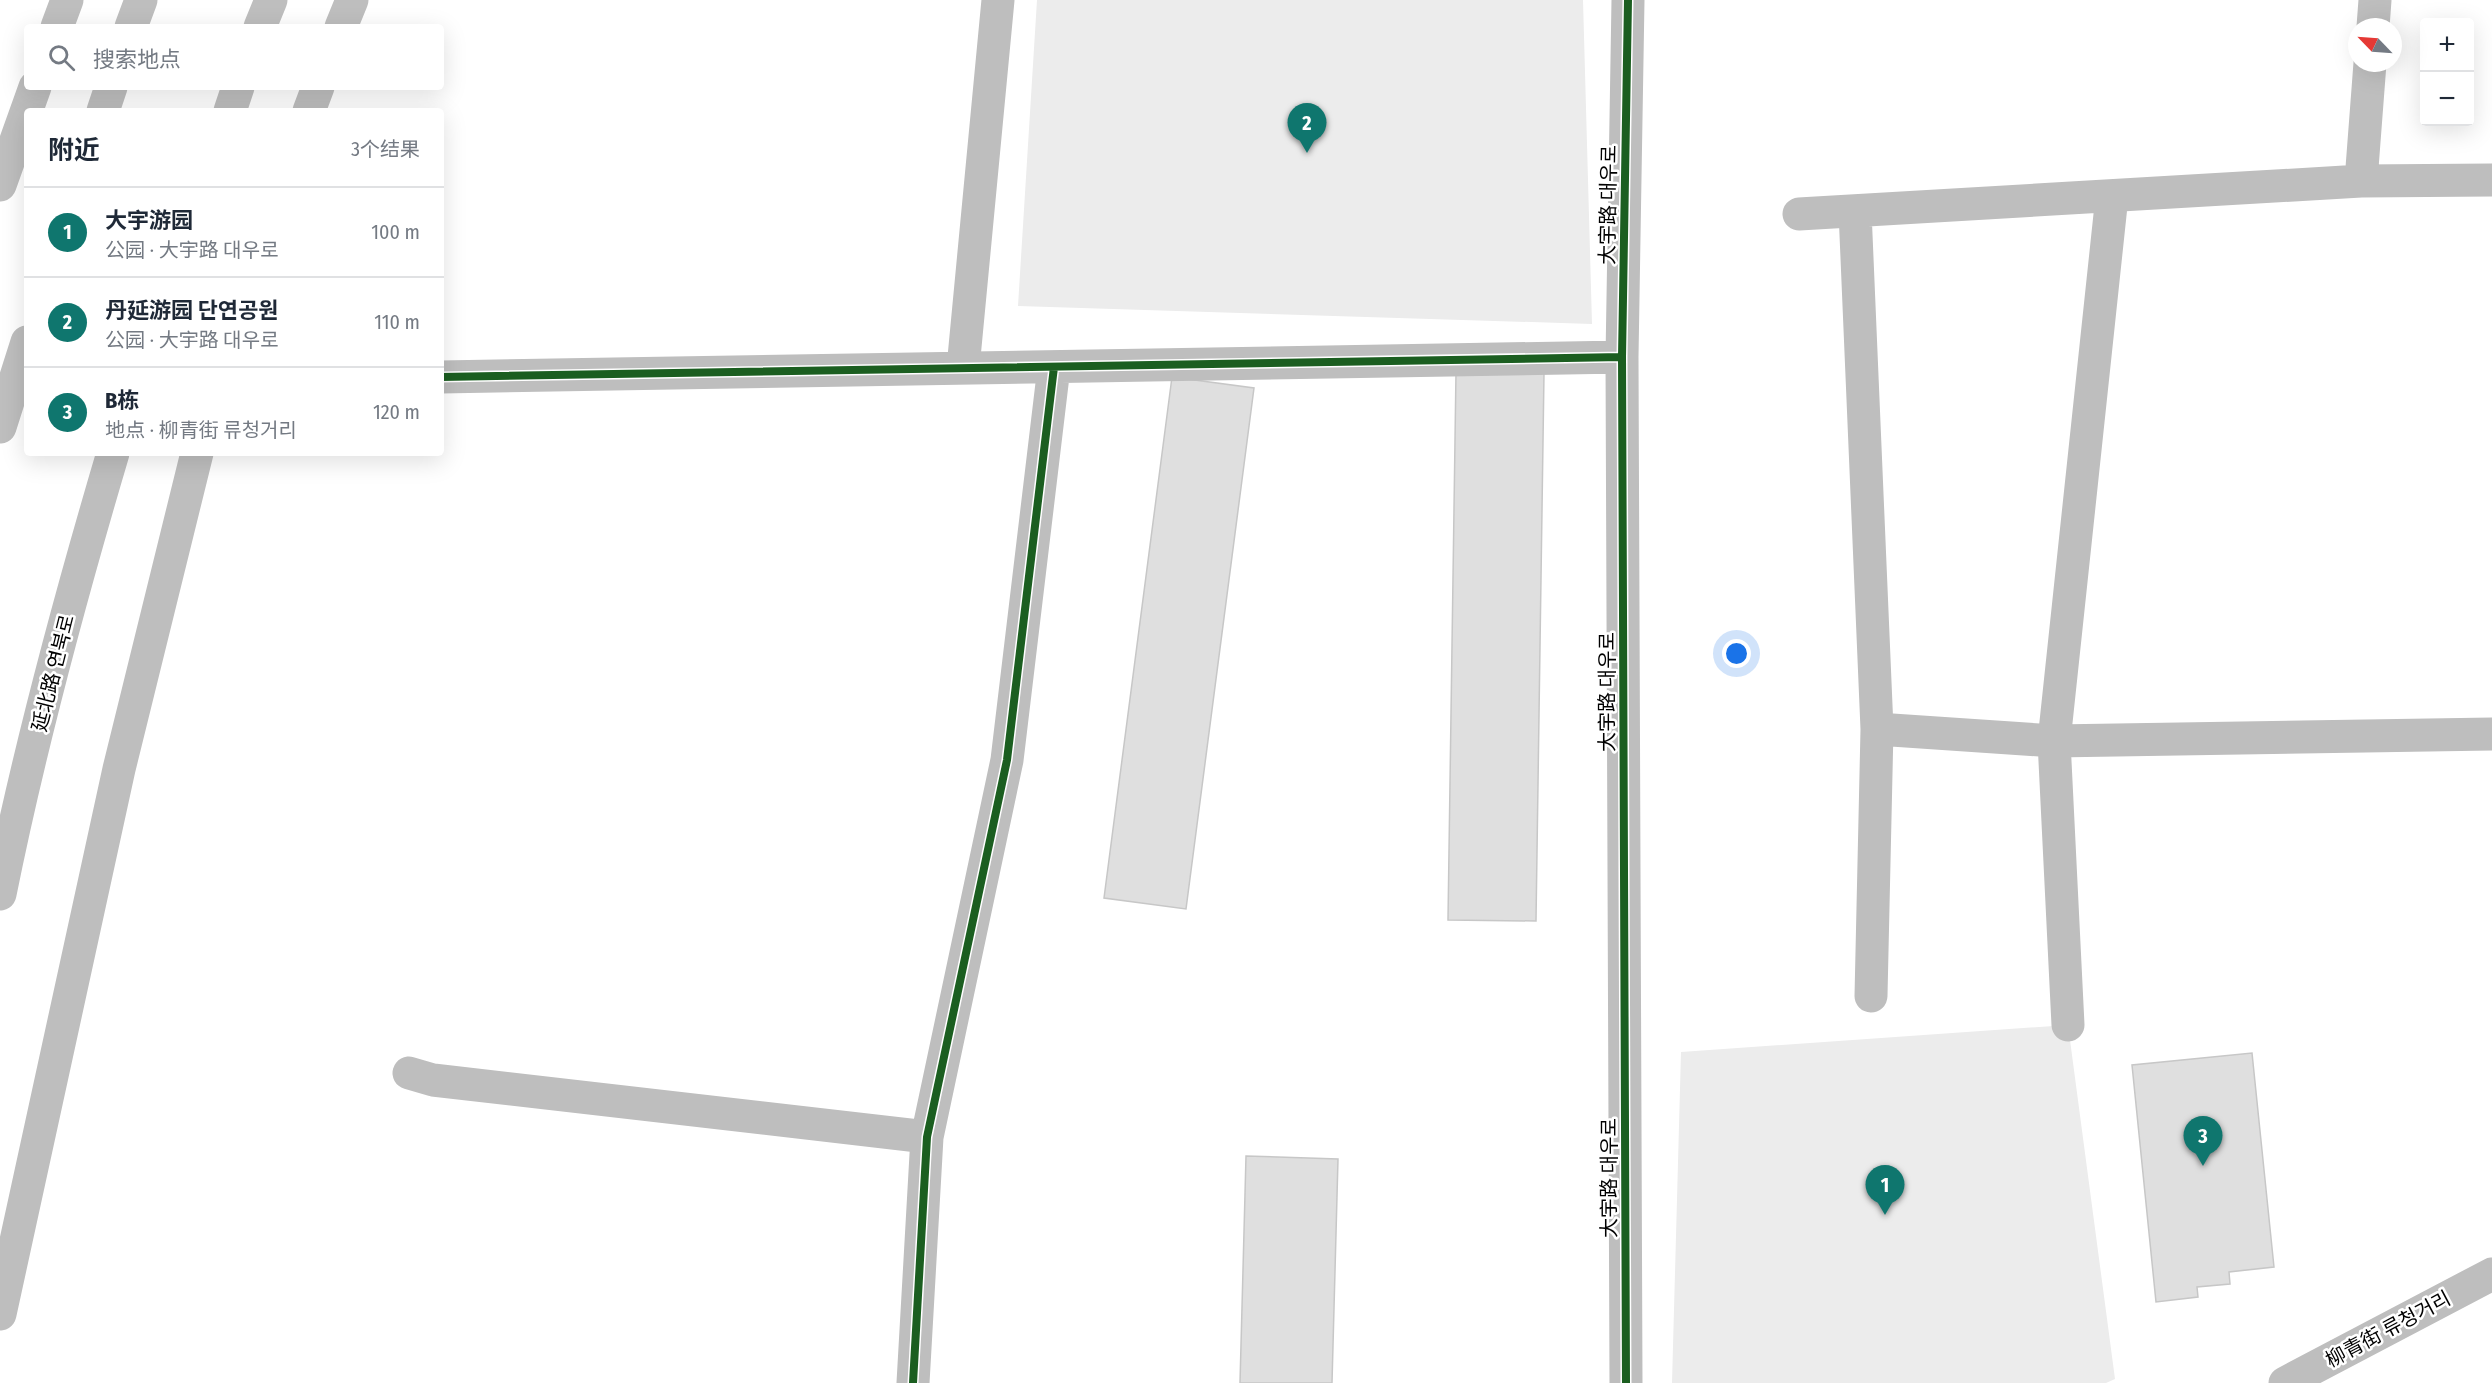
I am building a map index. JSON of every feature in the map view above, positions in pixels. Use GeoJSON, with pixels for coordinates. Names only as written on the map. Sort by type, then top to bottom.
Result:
{"type":"FeatureCollection","features":[{"type":"Feature","properties":{"kind":"street"},"geometry":{"type":"LineString","coordinates":[[58,24],[67,0]]}},
{"type":"Feature","properties":{"kind":"street"},"geometry":{"type":"LineString","coordinates":[[132,24],[141,0]]}},
{"type":"Feature","properties":{"kind":"street"},"geometry":{"type":"LineString","coordinates":[[262,24],[271,0]]}},
{"type":"Feature","properties":{"kind":"street"},"geometry":{"type":"LineString","coordinates":[[342,24],[352,0]]}},
{"type":"Feature","properties":{"kind":"street"},"geometry":{"type":"LineString","coordinates":[[963,368],[998,0]]}},
{"type":"Feature","properties":{"kind":"street","name":"大宇路 대우로"},"geometry":{"type":"LineString","coordinates":[[1626,1383],[1622,357],[1628,0]]}},
{"type":"Feature","properties":{"kind":"street"},"geometry":{"type":"LineString","coordinates":[[2374,18],[2375,0]]}},
{"type":"Feature","properties":{"kind":"street"},"geometry":{"type":"LineString","coordinates":[[2361,181],[2369,72]]}},
{"type":"Feature","properties":{"kind":"street"},"geometry":{"type":"LineString","coordinates":[[28,108],[34,90]]}},
{"type":"Feature","properties":{"kind":"street"},"geometry":{"type":"LineString","coordinates":[[104,108],[110,90]]}},
{"type":"Feature","properties":{"kind":"street"},"geometry":{"type":"LineString","coordinates":[[231,108],[237,90]]}},
{"type":"Feature","properties":{"kind":"street"},"geometry":{"type":"LineString","coordinates":[[310,108],[317,90]]}},
{"type":"Feature","properties":{"kind":"street"},"geometry":{"type":"LineString","coordinates":[[0,185],[24,118]]}},
{"type":"Feature","properties":{"kind":"street"},"geometry":{"type":"LineString","coordinates":[[1800,214],[2361,181],[2492,180]]}},
{"type":"Feature","properties":{"kind":"street"},"geometry":{"type":"LineString","coordinates":[[2068,1025],[2054,741],[2112,196]]}},
{"type":"Feature","properties":{"kind":"street"},"geometry":{"type":"LineString","coordinates":[[1855,212],[1877,729],[1871,996]]}},
{"type":"Feature","properties":{"kind":"street"},"geometry":{"type":"LineString","coordinates":[[0,428],[24,352]]}},
{"type":"Feature","properties":{"kind":"street"},"geometry":{"type":"LineString","coordinates":[[444,377],[1622,357]]}},
{"type":"Feature","properties":{"kind":"street"},"geometry":{"type":"LineString","coordinates":[[913,1383],[927,1137],[1007,760],[1054,367]]}},
{"type":"Feature","properties":{"kind":"street","name":"延北路 연북로"},"geometry":{"type":"LineString","coordinates":[[0,894],[59,648],[112,456]]}},
{"type":"Feature","properties":{"kind":"street"},"geometry":{"type":"LineString","coordinates":[[0,1314],[119,769],[195,456]]}},
{"type":"Feature","properties":{"kind":"street"},"geometry":{"type":"LineString","coordinates":[[1877,729],[2054,741],[2492,734]]}},
{"type":"Feature","properties":{"kind":"street"},"geometry":{"type":"LineString","coordinates":[[409,1073],[433,1080],[927,1137]]}},
{"type":"Feature","properties":{"kind":"street","name":"柳青街 류청거리"},"geometry":{"type":"LineString","coordinates":[[2284,1383],[2492,1274]]}},
{"type":"Feature","properties":{"kind":"shaded area"},"geometry":{"type":"Polygon","coordinates":[[[1037,0],[1583,0],[1592,324],[1018,306],[1037,0]]]}},
{"type":"Feature","properties":{"kind":"shaded area"},"geometry":{"type":"Polygon","coordinates":[[[2068,1025],[2115,1379],[2106,1383],[1672,1383],[1681,1052],[2068,1025]]]}},
{"type":"Feature","properties":{"kind":"building"},"geometry":{"type":"Polygon","coordinates":[[[1456,372],[1544,373],[1536,921],[1448,920],[1456,372]]]}},
{"type":"Feature","properties":{"kind":"building"},"geometry":{"type":"Polygon","coordinates":[[[1172,377],[1254,388],[1186,909],[1104,898],[1172,377]]]}},
{"type":"Feature","properties":{"kind":"building"},"geometry":{"type":"Polygon","coordinates":[[[2252,1053],[2274,1267],[2229,1272],[2230,1284],[2197,1287],[2198,1297],[2156,1302],[2132,1065],[2252,1053]]]}},
{"type":"Feature","properties":{"kind":"building"},"geometry":{"type":"Polygon","coordinates":[[[1246,1156],[1338,1159],[1332,1383],[1240,1383],[1246,1156]]]}},
{"type":"Feature","properties":{"kind":"cycle path"},"geometry":{"type":"LineString","coordinates":[[1626,1383],[1622,357],[1628,0]]}},
{"type":"Feature","properties":{"kind":"cycle path"},"geometry":{"type":"LineString","coordinates":[[444,377],[1622,357]]}},
{"type":"Feature","properties":{"kind":"cycle path"},"geometry":{"type":"LineString","coordinates":[[913,1383],[927,1137],[1007,760],[1054,367]]}},
{"type":"Feature","properties":{"kind":"place","name":"丹延游园 단연공원"},"geometry":{"type":"Point","coordinates":[1307,153]}},
{"type":"Feature","properties":{"kind":"place","name":"B栋"},"geometry":{"type":"Point","coordinates":[2203,1166]}},
{"type":"Feature","properties":{"kind":"place","name":"大宇游园"},"geometry":{"type":"Point","coordinates":[1885,1215]}}]}
